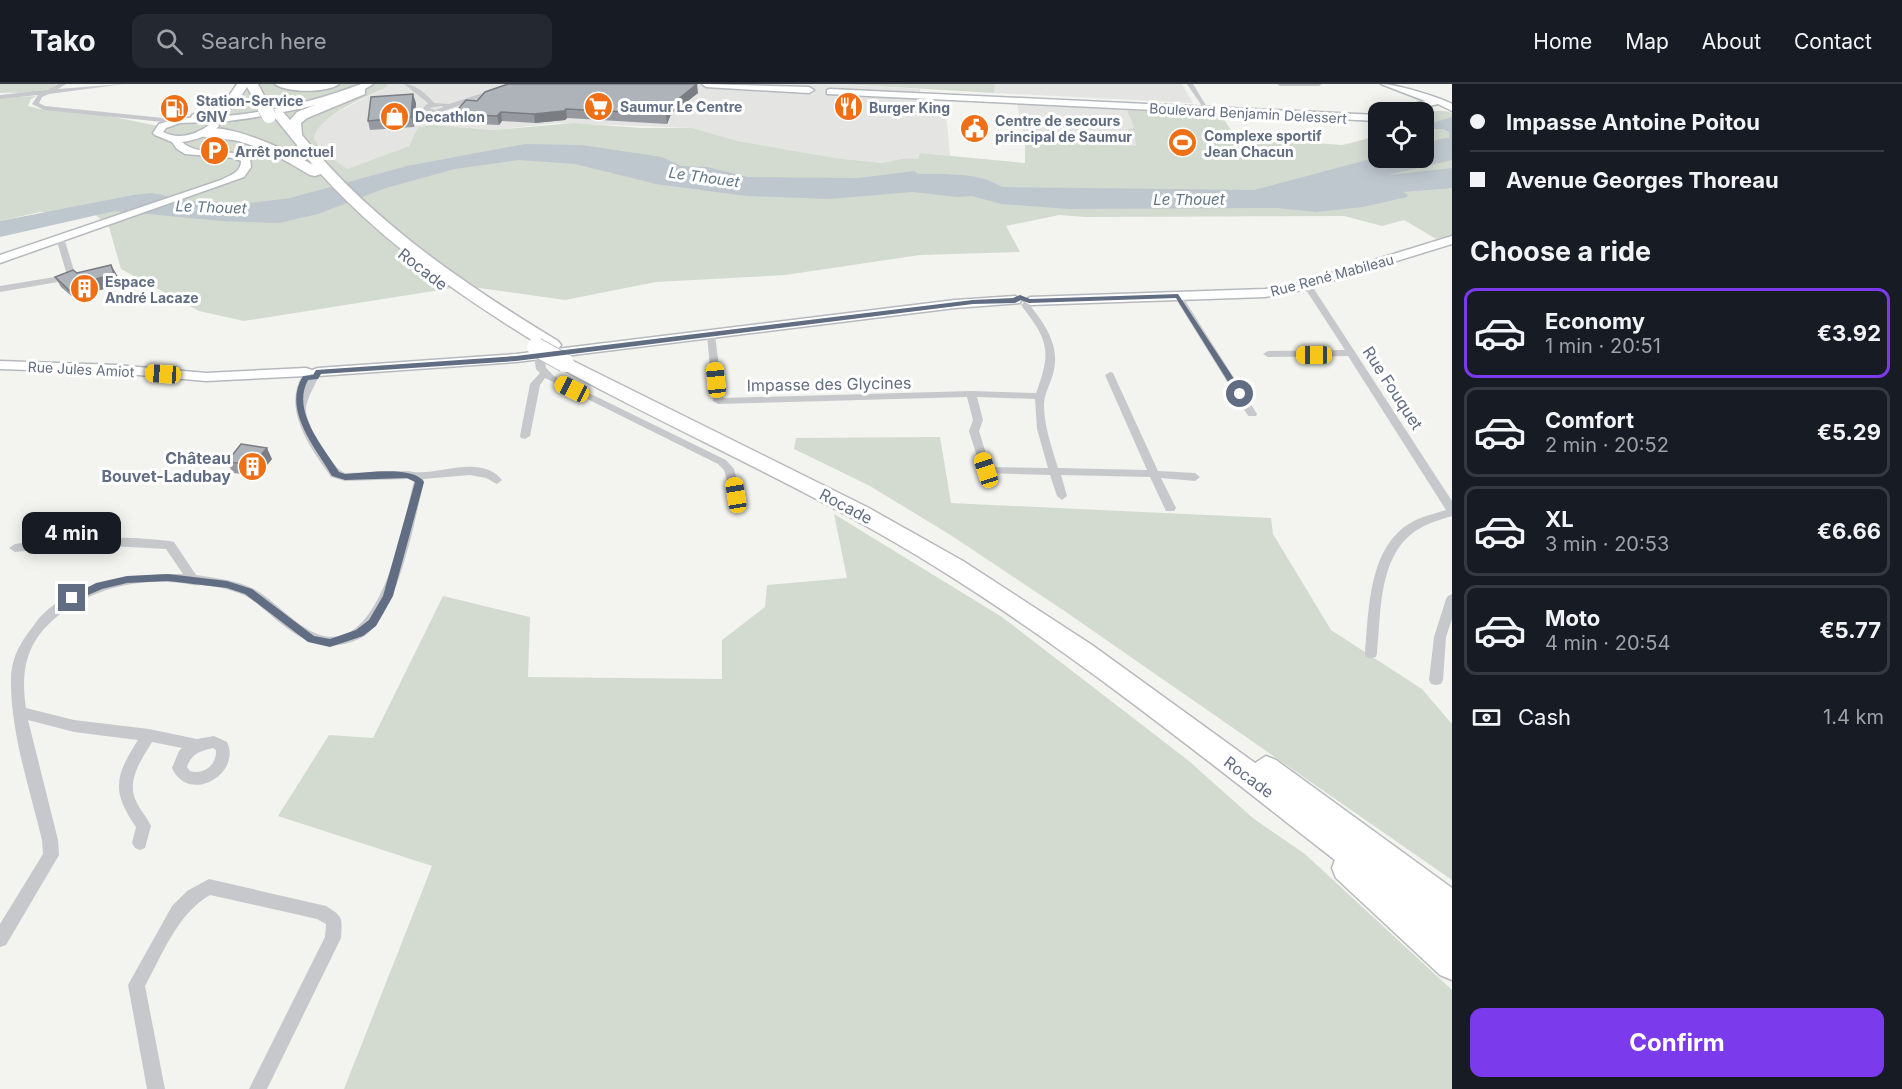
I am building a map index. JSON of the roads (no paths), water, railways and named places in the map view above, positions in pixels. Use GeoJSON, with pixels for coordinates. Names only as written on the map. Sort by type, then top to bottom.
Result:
{"type":"FeatureCollection","features":[{"type":"Feature","properties":{"kind":"highway"},"geometry":{"type":"LineString","coordinates":[[197,118],[233,99],[243,84]]}},
{"type":"Feature","properties":{"kind":"highway","name":"Rocade"},"geometry":{"type":"LineString","coordinates":[[252,84],[322,175],[456,295],[553,354],[816,489],[937,557],[1055,633],[1452,929]]}},
{"type":"Feature","properties":{"kind":"highway"},"geometry":{"type":"LineString","coordinates":[[262,84],[272,112],[295,136],[322,175]]}},
{"type":"Feature","properties":{"kind":"highway"},"geometry":{"type":"LineString","coordinates":[[281,84],[304,87],[333,84]]}},
{"type":"Feature","properties":{"kind":"highway"},"geometry":{"type":"LineString","coordinates":[[295,136],[296,122],[302,115],[365,87]]}},
{"type":"Feature","properties":{"kind":"highway"},"geometry":{"type":"LineString","coordinates":[[205,129],[262,144],[287,154],[322,175]]}},
{"type":"Feature","properties":{"kind":"highway"},"geometry":{"type":"LineString","coordinates":[[553,354],[849,493],[1011,588],[1153,686],[1452,907]]}},
{"type":"Feature","properties":{"kind":"highway"},"geometry":{"type":"LineString","coordinates":[[1251,778],[1452,963]]}},
{"type":"Feature","properties":{"kind":"main road"},"geometry":{"type":"LineString","coordinates":[[205,129],[197,118],[173,122],[158,131],[160,136],[175,139],[205,129],[229,121],[323,102],[379,84]]}},
{"type":"Feature","properties":{"kind":"main road"},"geometry":{"type":"LineString","coordinates":[[706,84],[812,86]]}},
{"type":"Feature","properties":{"kind":"main road"},"geometry":{"type":"LineString","coordinates":[[772,84],[812,86]]}},
{"type":"Feature","properties":{"kind":"main road"},"geometry":{"type":"LineString","coordinates":[[1385,84],[1441,104]]}},
{"type":"Feature","properties":{"kind":"main road","name":"Boulevard Benjamin Delessert"},"geometry":{"type":"LineString","coordinates":[[812,86],[818,93],[828,87],[1368,117]]}},
{"type":"Feature","properties":{"kind":"main road"},"geometry":{"type":"LineString","coordinates":[[181,149],[183,143],[205,129]]}},
{"type":"Feature","properties":{"kind":"main road"},"geometry":{"type":"LineString","coordinates":[[0,259],[209,187],[237,172],[240,161],[233,155],[191,153],[181,149],[175,139]]}},
{"type":"Feature","properties":{"kind":"main road","name":"Rue René Mabileau"},"geometry":{"type":"LineString","coordinates":[[711,335],[973,302],[1256,294],[1304,285],[1452,240]]}},
{"type":"Feature","properties":{"kind":"main road","name":"Rue Jules Amiot"},"geometry":{"type":"LineString","coordinates":[[0,365],[89,370],[116,369],[206,377],[355,375],[375,367],[553,354],[711,335]]}},
{"type":"Feature","properties":{"kind":"street"},"geometry":{"type":"LineString","coordinates":[[0,97],[121,84]]}},
{"type":"Feature","properties":{"kind":"street"},"geometry":{"type":"LineString","coordinates":[[407,84],[432,104],[425,110],[437,112],[517,84]]}},
{"type":"Feature","properties":{"kind":"street"},"geometry":{"type":"LineString","coordinates":[[1190,84],[1206,109]]}},
{"type":"Feature","properties":{"kind":"street"},"geometry":{"type":"LineString","coordinates":[[1280,84],[1319,84]]}},
{"type":"Feature","properties":{"kind":"street"},"geometry":{"type":"LineString","coordinates":[[73,88],[62,85],[40,96],[35,104],[44,108],[173,122]]}},
{"type":"Feature","properties":{"kind":"street"},"geometry":{"type":"LineString","coordinates":[[144,120],[160,128]]}},
{"type":"Feature","properties":{"kind":"street"},"geometry":{"type":"LineString","coordinates":[[0,289],[72,276],[60,238]]}},
{"type":"Feature","properties":{"kind":"street","name":"Rue Fouquet"},"geometry":{"type":"LineString","coordinates":[[1304,285],[1311,291],[1452,511]]}},
{"type":"Feature","properties":{"kind":"street"},"geometry":{"type":"LineString","coordinates":[[1178,296],[1252,414]]}},
{"type":"Feature","properties":{"kind":"street"},"geometry":{"type":"LineString","coordinates":[[1023,302],[1052,350],[1053,359],[1039,405],[1062,496]]}},
{"type":"Feature","properties":{"kind":"street","name":"Impasse des Glycines"},"geometry":{"type":"LineString","coordinates":[[711,335],[718,401],[940,397],[971,394],[1040,396]]}},
{"type":"Feature","properties":{"kind":"street"},"geometry":{"type":"LineString","coordinates":[[1268,354],[1351,353]]}},
{"type":"Feature","properties":{"kind":"street"},"geometry":{"type":"LineString","coordinates":[[525,436],[535,384],[544,374],[553,354]]}},
{"type":"Feature","properties":{"kind":"street"},"geometry":{"type":"LineString","coordinates":[[544,374],[722,462],[729,469],[736,495]]}},
{"type":"Feature","properties":{"kind":"street"},"geometry":{"type":"LineString","coordinates":[[312,375],[300,409],[302,419],[336,474],[345,477],[408,475],[416,477],[439,472],[483,472],[492,475],[497,480]]}},
{"type":"Feature","properties":{"kind":"street"},"geometry":{"type":"LineString","coordinates":[[1110,375],[1170,508]]}},
{"type":"Feature","properties":{"kind":"street"},"geometry":{"type":"LineString","coordinates":[[971,394],[978,420],[974,431],[986,470],[1195,477]]}},
{"type":"Feature","properties":{"kind":"street"},"geometry":{"type":"LineString","coordinates":[[0,939],[51,855],[50,840],[21,712],[18,680],[19,661],[36,628],[52,611],[72,598],[100,586],[127,580],[168,578],[227,584],[249,591],[312,639],[330,643],[360,633],[372,623],[388,596],[419,482],[416,477]]}},
{"type":"Feature","properties":{"kind":"street"},"geometry":{"type":"LineString","coordinates":[[1371,653],[1386,558],[1405,532],[1419,523],[1452,511]]}},
{"type":"Feature","properties":{"kind":"street"},"geometry":{"type":"LineString","coordinates":[[15,548],[105,540],[170,546],[194,581]]}},
{"type":"Feature","properties":{"kind":"street"},"geometry":{"type":"LineString","coordinates":[[1436,680],[1440,637],[1452,598]]}},
{"type":"Feature","properties":{"kind":"street"},"geometry":{"type":"LineString","coordinates":[[21,712],[74,726],[148,735],[197,745]]}},
{"type":"Feature","properties":{"kind":"street"},"geometry":{"type":"LineString","coordinates":[[140,843],[144,826],[128,800],[126,785],[130,764],[148,735]]}},
{"type":"Feature","properties":{"kind":"street"},"geometry":{"type":"LineString","coordinates":[[156,1089],[136,985],[178,912],[193,896],[209,887],[320,912],[334,920],[333,938],[258,1089]]}},
{"type":"Feature","properties":{"kind":"water","name":"Le Thouet"},"geometry":{"type":"Polygon","coordinates":[[[1452,117],[1452,160],[1434,164],[1434,141],[1449,138],[1449,132],[1434,129],[1434,122],[1452,117]]]}},
{"type":"Feature","properties":{"kind":"water","name":"Le Thouet"},"geometry":{"type":"Polygon","coordinates":[[[525,144],[582,145],[662,157],[681,166],[707,167],[748,177],[858,178],[914,171],[918,174],[972,176],[1002,187],[1254,190],[1368,160],[1368,168],[1418,168],[1388,175],[1452,168],[1452,188],[1403,192],[1408,195],[1407,197],[1363,207],[1316,212],[1277,208],[1068,209],[1001,204],[972,196],[958,197],[912,192],[830,199],[746,196],[656,184],[575,164],[519,160],[455,169],[386,188],[318,214],[279,223],[221,221],[115,211],[0,237],[0,221],[133,195],[152,193],[192,201],[249,203],[290,198],[407,166],[525,144]]]}},
{"type":"Feature","properties":{"kind":"place","name":"Saumur Le Centre"},"geometry":{"type":"Point","coordinates":[599,106]}},
{"type":"Feature","properties":{"kind":"place","name":"Burger King"},"geometry":{"type":"Point","coordinates":[848,107]}},
{"type":"Feature","properties":{"kind":"place","name":"Station-Service GNV"},"geometry":{"type":"Point","coordinates":[175,108]}},
{"type":"Feature","properties":{"kind":"place","name":"Decathlon"},"geometry":{"type":"Point","coordinates":[394,116]}},
{"type":"Feature","properties":{"kind":"place","name":"Centre de secours principal de Saumur"},"geometry":{"type":"Point","coordinates":[974,128]}},
{"type":"Feature","properties":{"kind":"place","name":"Complexe sportif Jean Chacun"},"geometry":{"type":"Point","coordinates":[1183,143]}},
{"type":"Feature","properties":{"kind":"place","name":"Arrêt ponctuel"},"geometry":{"type":"Point","coordinates":[214,151]}},
{"type":"Feature","properties":{"kind":"place","name":"Espace André Lacaze"},"geometry":{"type":"Point","coordinates":[84,289]}},
{"type":"Feature","properties":{"kind":"place","name":"Château Bouvet-Ladubay"},"geometry":{"type":"Point","coordinates":[252,467]}}]}
